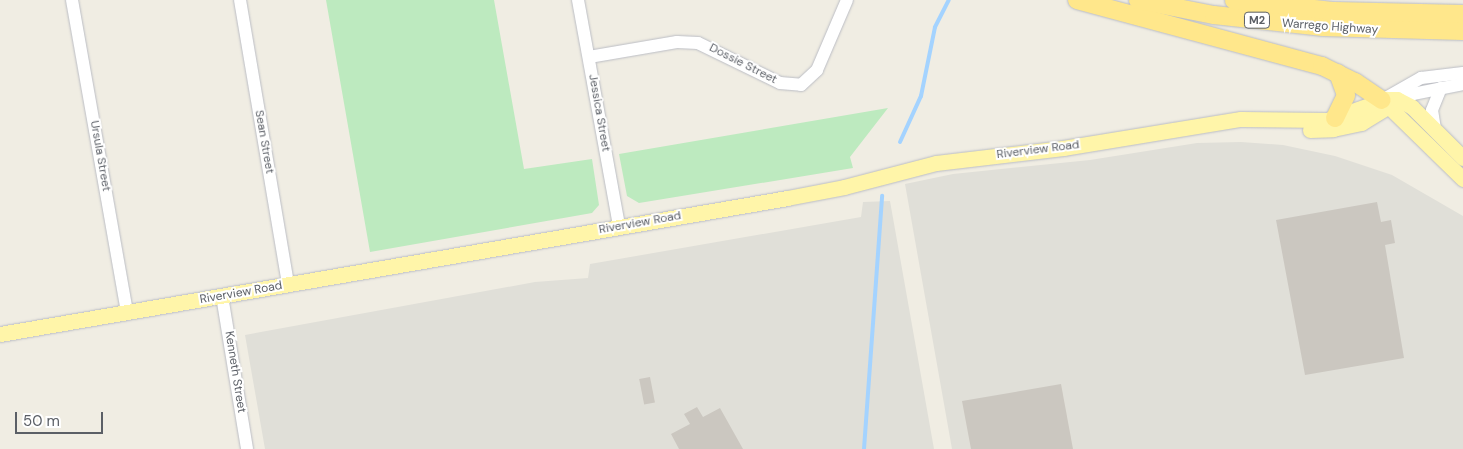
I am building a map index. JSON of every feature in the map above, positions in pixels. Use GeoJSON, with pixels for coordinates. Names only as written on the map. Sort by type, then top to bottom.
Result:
{"type":"FeatureCollection","features":[{"type":"Feature","properties":{"kind":"highway"},"geometry":{"type":"LineString","coordinates":[[1077,0],[1259,48],[1338,73],[1388,102]]}},
{"type":"Feature","properties":{"kind":"highway","name":"Warrego Highway"},"geometry":{"type":"LineString","coordinates":[[1138,0],[1214,14],[1323,27],[1463,31]]}},
{"type":"Feature","properties":{"kind":"highway","name":"Warrego Highway"},"geometry":{"type":"LineString","coordinates":[[1234,0],[1289,3],[1334,11],[1463,14]]}},
{"type":"Feature","properties":{"kind":"highway"},"geometry":{"type":"LineString","coordinates":[[1335,118],[1346,95],[1338,73]]}},
{"type":"Feature","properties":{"kind":"main road","name":"Riverview Road"},"geometry":{"type":"LineString","coordinates":[[0,334],[820,192],[967,158],[1063,148],[1233,120],[1280,121],[1335,118],[1388,102]]}},
{"type":"Feature","properties":{"kind":"main road","name":"Riverview Road"},"geometry":{"type":"LineString","coordinates":[[1280,121],[1306,130],[1333,129],[1366,121],[1388,102]]}},
{"type":"Feature","properties":{"kind":"main road"},"geometry":{"type":"LineString","coordinates":[[1388,102],[1435,129],[1463,158]]}},
{"type":"Feature","properties":{"kind":"main road"},"geometry":{"type":"LineString","coordinates":[[1388,102],[1463,179]]}},
{"type":"Feature","properties":{"kind":"street","name":"Ursula Street"},"geometry":{"type":"LineString","coordinates":[[72,0],[127,312]]}},
{"type":"Feature","properties":{"kind":"street","name":"Sean Street"},"geometry":{"type":"LineString","coordinates":[[240,0],[288,285]]}},
{"type":"Feature","properties":{"kind":"street","name":"Jessica Street"},"geometry":{"type":"LineString","coordinates":[[578,0],[619,226]]}},
{"type":"Feature","properties":{"kind":"street","name":"Dossie Street"},"geometry":{"type":"LineString","coordinates":[[589,57],[677,42],[698,43],[780,83],[801,85],[816,70],[847,0]]}},
{"type":"Feature","properties":{"kind":"street"},"geometry":{"type":"LineString","coordinates":[[1388,102],[1421,78],[1463,73]]}},
{"type":"Feature","properties":{"kind":"street"},"geometry":{"type":"LineString","coordinates":[[1388,102],[1463,84]]}},
{"type":"Feature","properties":{"kind":"street"},"geometry":{"type":"LineString","coordinates":[[1435,129],[1432,110],[1441,88]]}},
{"type":"Feature","properties":{"kind":"street","name":"Kenneth Street"},"geometry":{"type":"LineString","coordinates":[[222,296],[247,449]]}},
{"type":"Feature","properties":{"kind":"shaded area"},"geometry":{"type":"Polygon","coordinates":[[[1241,142],[1283,145],[1335,156],[1392,175],[1463,216],[1463,449],[952,449],[905,184],[953,174],[1090,160],[1197,143],[1241,142]]]}},
{"type":"Feature","properties":{"kind":"shaded area"},"geometry":{"type":"Polygon","coordinates":[[[890,201],[934,449],[265,449],[245,335],[535,282],[588,278],[590,264],[861,217],[863,202],[890,201]]]}},
{"type":"Feature","properties":{"kind":"green space"},"geometry":{"type":"Polygon","coordinates":[[[326,0],[494,0],[524,169],[592,159],[599,205],[592,213],[370,252],[326,0]]]}},
{"type":"Feature","properties":{"kind":"green space"},"geometry":{"type":"Polygon","coordinates":[[[888,108],[850,157],[853,168],[639,203],[627,196],[619,154],[888,108]]]}},
{"type":"Feature","properties":{"kind":"building"},"geometry":{"type":"Polygon","coordinates":[[[1377,202],[1381,222],[1391,220],[1395,243],[1385,245],[1404,358],[1305,375],[1276,220],[1377,202]]]}},
{"type":"Feature","properties":{"kind":"building"},"geometry":{"type":"Polygon","coordinates":[[[650,377],[655,403],[644,405],[639,379],[650,377]]]}},
{"type":"Feature","properties":{"kind":"building"},"geometry":{"type":"Polygon","coordinates":[[[1061,384],[1073,449],[971,449],[962,401],[1061,384]]]}},
{"type":"Feature","properties":{"kind":"building"},"geometry":{"type":"Polygon","coordinates":[[[697,407],[703,417],[720,408],[743,449],[679,449],[671,434],[690,424],[684,414],[697,407]]]}},
{"type":"Feature","properties":{"kind":"waterway"},"geometry":{"type":"LineString","coordinates":[[900,142],[921,96],[935,27],[949,0]]}},
{"type":"Feature","properties":{"kind":"waterway"},"geometry":{"type":"LineString","coordinates":[[864,449],[882,196]]}}]}
